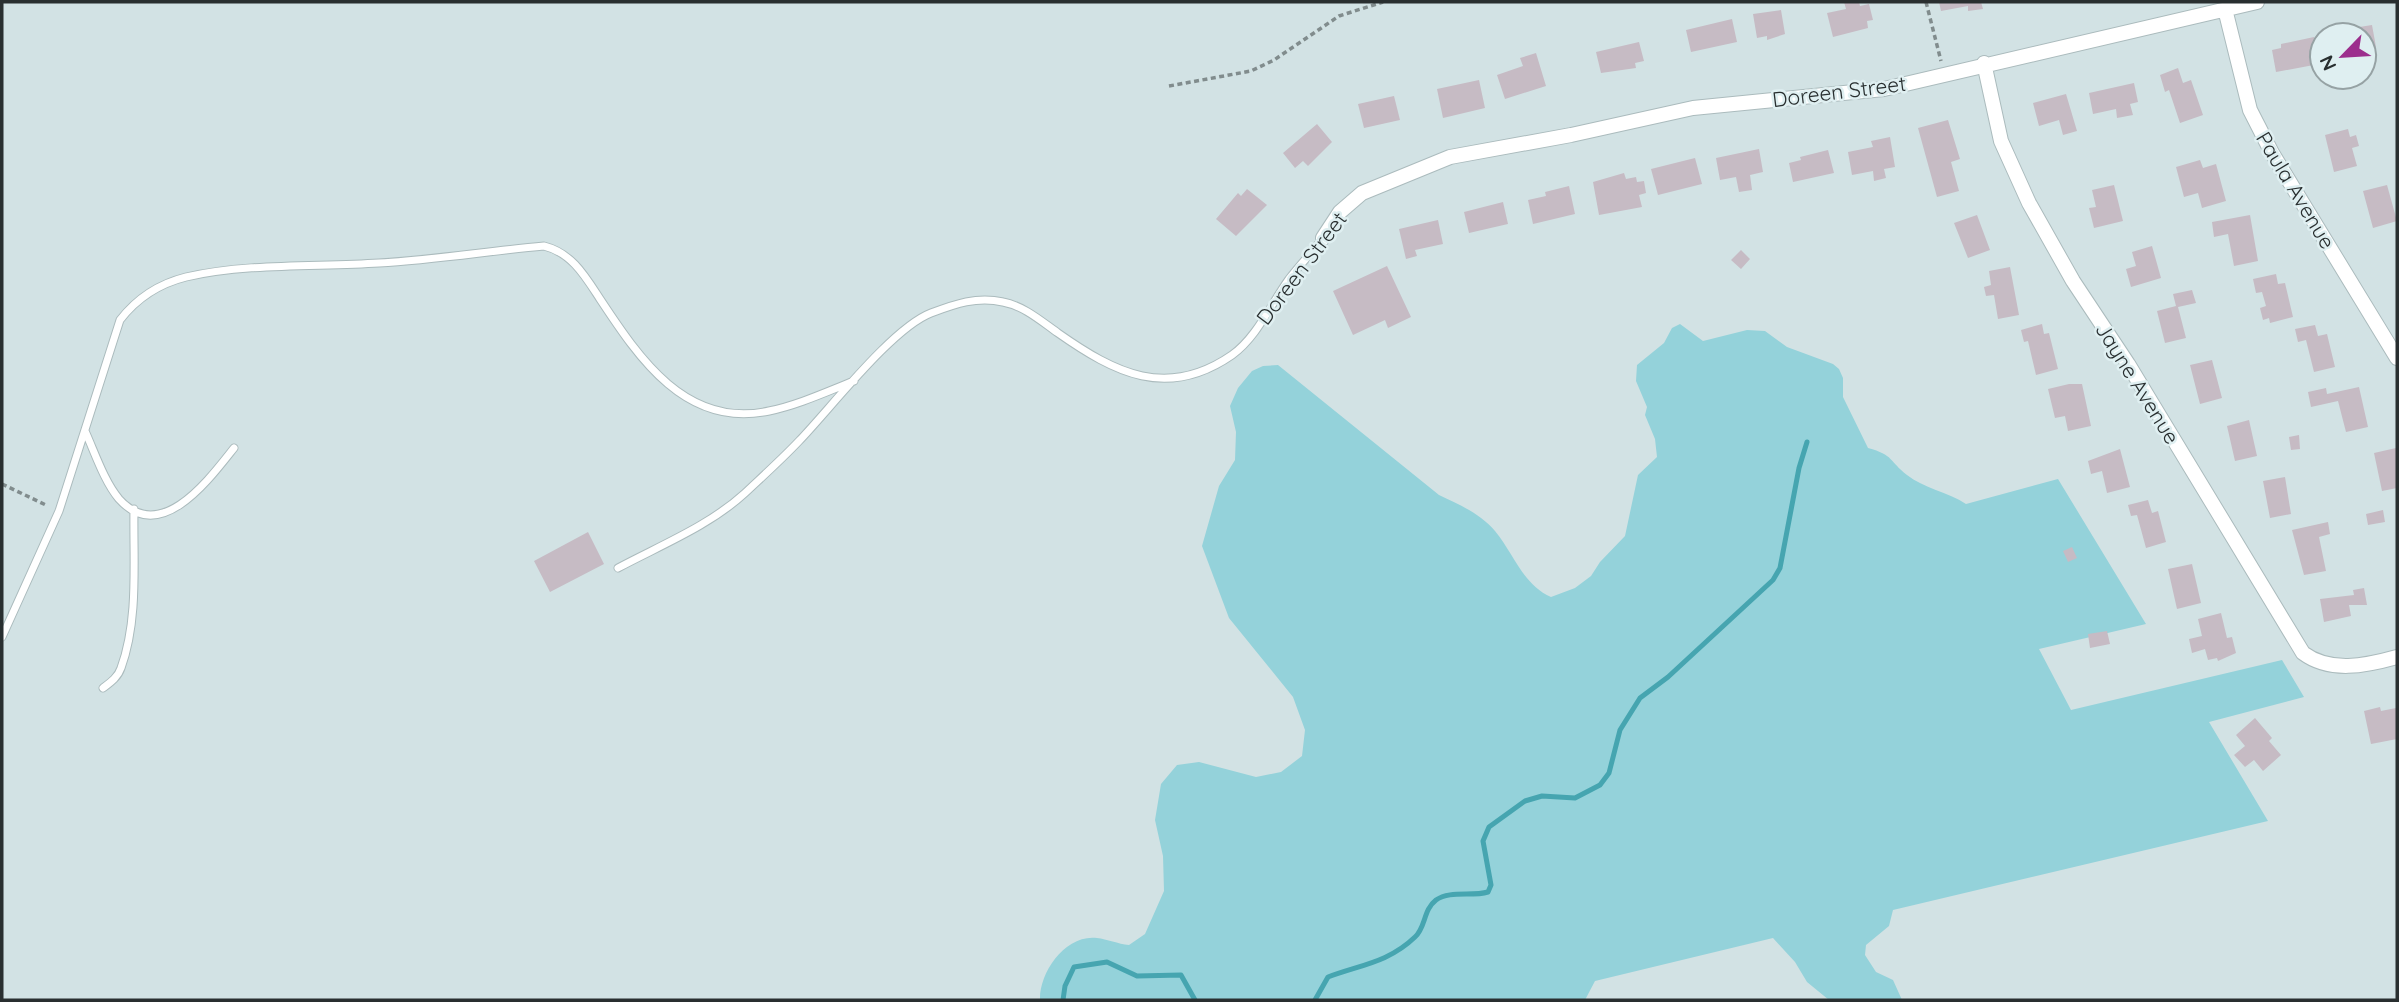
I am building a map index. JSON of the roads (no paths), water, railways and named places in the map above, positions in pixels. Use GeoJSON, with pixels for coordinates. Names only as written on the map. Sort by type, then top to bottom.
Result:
{"type":"FeatureCollection","features":[{"type":"Feature","properties":{"kind":"street","name":"Doreen Street"},"geometry":{"type":"LineString","coordinates":[[1323,239],[1340,212],[1362,193],[1450,156],[1571,135],[1693,107],[1884,89],[2257,2]]}},
{"type":"Feature","properties":{"kind":"street","name":"Paula Avenue"},"geometry":{"type":"LineString","coordinates":[[2225,9],[2249,110],[2272,153],[2397,358]]}},
{"type":"Feature","properties":{"kind":"street","name":"Jayne Avenue"},"geometry":{"type":"LineString","coordinates":[[1984,64],[2001,141],[2029,203],[2073,281],[2128,364],[2303,653],[2319,665],[2341,666],[2397,657]]}},
{"type":"Feature","properties":{"kind":"lane","name":"Doreen Street"},"geometry":{"type":"LineString","coordinates":[[618,568],[710,520],[742,495],[798,442],[900,334],[927,314],[962,302],[983,299],[1006,302],[1029,313],[1095,358],[1135,377],[1179,377],[1202,371],[1232,355],[1246,342],[1289,279],[1323,239]]}},
{"type":"Feature","properties":{"kind":"lane"},"geometry":{"type":"LineString","coordinates":[[2,637],[59,511],[120,320],[133,303],[152,290],[185,277],[236,271],[414,261],[544,246],[556,249],[581,270],[626,341],[666,385],[709,408],[742,414],[766,412],[795,405],[854,381]]}},
{"type":"Feature","properties":{"kind":"lane"},"geometry":{"type":"LineString","coordinates":[[85,431],[116,495],[134,509],[154,514],[171,510],[191,498],[234,448]]}},
{"type":"Feature","properties":{"kind":"lane"},"geometry":{"type":"LineString","coordinates":[[103,688],[115,679],[121,667],[132,612],[134,509]]}},
{"type":"Feature","properties":{"kind":"waterway"},"geometry":{"type":"LineString","coordinates":[[1315,1000],[1328,977],[1384,958],[1405,946],[1419,933],[1429,909],[1436,900],[1454,894],[1488,892],[1491,885],[1483,841],[1489,827],[1525,801],[1542,796],[1575,798],[1600,785],[1609,773],[1620,730],[1640,698],[1668,677],[1773,580],[1780,568],[1799,468],[1807,442]]}},
{"type":"Feature","properties":{"kind":"waterway"},"geometry":{"type":"LineString","coordinates":[[1063,1000],[1065,986],[1074,967],[1107,962],[1137,976],[1181,975],[1195,1000]]}}]}
